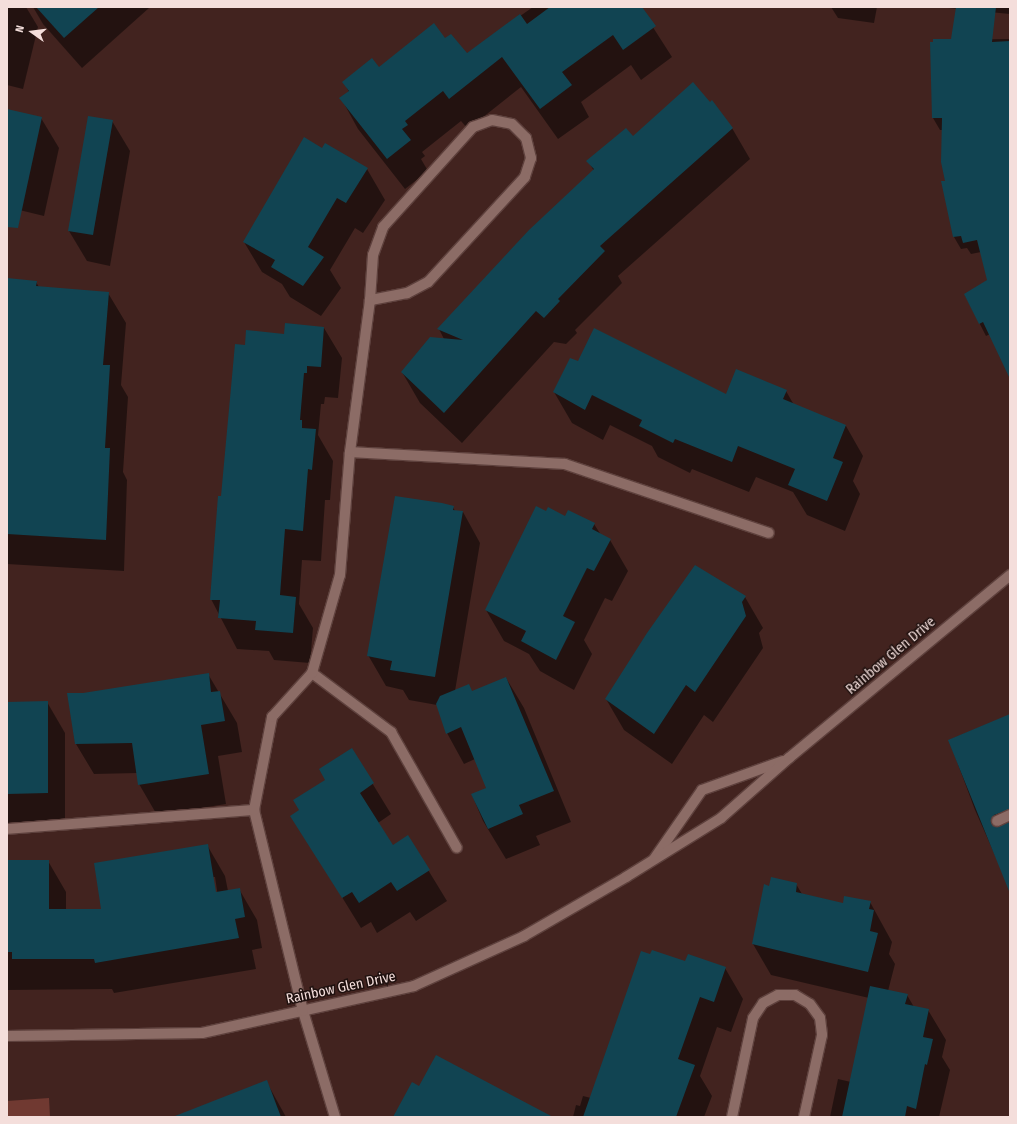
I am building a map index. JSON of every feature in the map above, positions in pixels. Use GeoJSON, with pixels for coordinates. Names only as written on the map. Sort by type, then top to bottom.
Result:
{"type":"FeatureCollection","features":[{"type":"Feature","properties":{"kind":"street"},"geometry":{"type":"LineString","coordinates":[[335,1117],[303,1011],[254,810],[272,717],[312,674],[340,575],[350,452],[370,300],[373,255],[383,227],[473,127],[492,120],[512,124],[526,138],[531,158],[525,177],[428,282],[407,293],[370,300]]}},
{"type":"Feature","properties":{"kind":"street"},"geometry":{"type":"LineString","coordinates":[[350,452],[565,464],[769,533]]}},
{"type":"Feature","properties":{"kind":"street","name":"Rainbow Glen Drive"},"geometry":{"type":"LineString","coordinates":[[7,1036],[202,1033],[414,986],[524,936],[652,862],[721,818],[789,758],[1010,575]]}},
{"type":"Feature","properties":{"kind":"street"},"geometry":{"type":"LineString","coordinates":[[312,674],[390,732],[457,848]]}},
{"type":"Feature","properties":{"kind":"street","name":"Rainbow Glen Drive"},"geometry":{"type":"LineString","coordinates":[[652,862],[702,790],[789,758]]}},
{"type":"Feature","properties":{"kind":"street"},"geometry":{"type":"LineString","coordinates":[[7,829],[254,810]]}},
{"type":"Feature","properties":{"kind":"street"},"geometry":{"type":"LineString","coordinates":[[997,821],[1010,815]]}},
{"type":"Feature","properties":{"kind":"street"},"geometry":{"type":"LineString","coordinates":[[732,1117],[753,1018],[762,1003],[778,996],[795,995],[810,1004],[820,1018],[822,1035],[804,1117]]}},
{"type":"Feature","properties":{"kind":"shaded area"},"geometry":{"type":"Polygon","coordinates":[[[49,1098],[50,1117],[7,1117],[7,1101],[49,1098]]]}},
{"type":"Feature","properties":{"kind":"building"},"geometry":{"type":"Polygon","coordinates":[[[36,7],[99,7],[64,38],[36,7]]]}},
{"type":"Feature","properties":{"kind":"building"},"geometry":{"type":"Polygon","coordinates":[[[550,7],[642,7],[656,26],[623,50],[613,35],[562,72],[572,85],[540,109],[502,57],[449,99],[443,91],[405,121],[408,125],[402,129],[411,140],[387,159],[339,98],[349,91],[342,82],[372,58],[379,67],[434,23],[445,38],[451,34],[467,53],[520,14],[527,24],[550,7]]]}},
{"type":"Feature","properties":{"kind":"building"},"geometry":{"type":"Polygon","coordinates":[[[956,7],[996,7],[992,42],[1010,41],[1010,379],[983,322],[979,324],[964,294],[987,280],[977,240],[963,243],[961,236],[953,237],[941,181],[945,181],[941,162],[942,118],[932,118],[930,42],[933,42],[933,39],[951,39],[956,7]]]}},
{"type":"Feature","properties":{"kind":"building"},"geometry":{"type":"Polygon","coordinates":[[[693,82],[710,102],[712,100],[733,128],[600,246],[605,251],[558,299],[560,301],[544,318],[536,311],[444,413],[401,372],[430,337],[463,340],[437,329],[529,230],[594,169],[586,161],[626,128],[633,136],[693,82]]]}},
{"type":"Feature","properties":{"kind":"building"},"geometry":{"type":"Polygon","coordinates":[[[7,109],[42,117],[18,228],[7,227],[7,109]]]}},
{"type":"Feature","properties":{"kind":"building"},"geometry":{"type":"Polygon","coordinates":[[[88,116],[113,120],[93,235],[68,231],[88,116]]]}},
{"type":"Feature","properties":{"kind":"building"},"geometry":{"type":"Polygon","coordinates":[[[304,137],[322,148],[325,143],[368,168],[346,203],[337,198],[308,247],[324,257],[303,286],[271,267],[275,260],[243,242],[304,137]]]}},
{"type":"Feature","properties":{"kind":"building"},"geometry":{"type":"Polygon","coordinates":[[[7,278],[37,281],[36,286],[109,292],[103,365],[110,365],[105,448],[110,448],[106,540],[7,534],[7,278]]]}},
{"type":"Feature","properties":{"kind":"building"},"geometry":{"type":"Polygon","coordinates":[[[285,323],[324,327],[321,367],[307,366],[307,373],[304,373],[300,420],[302,420],[302,428],[316,429],[312,470],[308,469],[303,531],[285,529],[280,595],[296,597],[293,633],[255,630],[256,621],[218,618],[220,600],[210,600],[218,496],[221,496],[235,344],[245,345],[246,330],[284,334],[285,323]]]}},
{"type":"Feature","properties":{"kind":"building"},"geometry":{"type":"Polygon","coordinates":[[[594,328],[726,394],[736,369],[787,390],[783,399],[846,425],[833,458],[843,462],[827,501],[788,485],[795,469],[738,446],[732,462],[675,439],[673,443],[639,426],[642,420],[592,395],[585,410],[553,392],[570,358],[578,361],[594,328]]]}},
{"type":"Feature","properties":{"kind":"building"},"geometry":{"type":"Polygon","coordinates":[[[395,496],[442,503],[454,506],[453,510],[463,511],[435,677],[390,670],[392,661],[367,656],[395,496]]]}},
{"type":"Feature","properties":{"kind":"building"},"geometry":{"type":"Polygon","coordinates":[[[536,506],[546,511],[548,507],[565,516],[568,510],[595,523],[592,529],[611,539],[594,571],[587,568],[563,616],[575,622],[556,660],[521,641],[526,631],[485,610],[536,506]]]}},
{"type":"Feature","properties":{"kind":"building"},"geometry":{"type":"Polygon","coordinates":[[[695,565],[746,596],[742,602],[746,616],[695,692],[686,685],[654,734],[605,699],[647,633],[695,565]]]}},
{"type":"Feature","properties":{"kind":"building"},"geometry":{"type":"Polygon","coordinates":[[[209,673],[211,692],[220,691],[225,721],[201,725],[209,774],[138,785],[132,743],[75,744],[67,693],[83,693],[209,673]]]}},
{"type":"Feature","properties":{"kind":"building"},"geometry":{"type":"Polygon","coordinates":[[[506,677],[554,791],[519,805],[523,814],[488,829],[471,794],[486,788],[461,727],[446,734],[436,704],[440,696],[469,684],[472,691],[506,677]]]}},
{"type":"Feature","properties":{"kind":"building"},"geometry":{"type":"Polygon","coordinates":[[[48,701],[48,793],[7,794],[7,702],[48,701]]]}},
{"type":"Feature","properties":{"kind":"building"},"geometry":{"type":"Polygon","coordinates":[[[1010,714],[1010,809],[994,815],[991,821],[997,827],[1010,822],[1009,891],[948,740],[1010,714]]]}},
{"type":"Feature","properties":{"kind":"building"},"geometry":{"type":"Polygon","coordinates":[[[352,748],[374,783],[360,793],[393,845],[408,835],[430,870],[397,891],[391,882],[359,903],[352,892],[342,898],[290,816],[299,810],[293,800],[325,780],[319,769],[352,748]]]}},
{"type":"Feature","properties":{"kind":"building"},"geometry":{"type":"Polygon","coordinates":[[[208,844],[216,892],[240,888],[245,917],[235,919],[239,938],[95,963],[94,959],[12,959],[12,952],[7,952],[8,860],[49,860],[49,909],[101,909],[94,863],[208,844]]]}},
{"type":"Feature","properties":{"kind":"building"},"geometry":{"type":"Polygon","coordinates":[[[771,877],[797,883],[796,892],[843,903],[844,896],[871,901],[869,909],[874,910],[870,931],[878,933],[868,972],[752,944],[764,884],[769,886],[771,877]]]}},
{"type":"Feature","properties":{"kind":"building"},"geometry":{"type":"Polygon","coordinates":[[[652,950],[685,961],[688,954],[726,967],[714,1002],[700,997],[678,1059],[695,1065],[676,1117],[583,1117],[641,951],[650,954],[652,950]]]}},
{"type":"Feature","properties":{"kind":"building"},"geometry":{"type":"Polygon","coordinates":[[[870,986],[908,994],[905,1004],[929,1009],[923,1037],[933,1039],[927,1065],[925,1064],[916,1109],[907,1106],[905,1117],[842,1117],[870,986]]]}},
{"type":"Feature","properties":{"kind":"building"},"geometry":{"type":"Polygon","coordinates":[[[436,1055],[553,1117],[393,1117],[412,1082],[419,1086],[436,1055]]]}},
{"type":"Feature","properties":{"kind":"building"},"geometry":{"type":"Polygon","coordinates":[[[267,1080],[281,1117],[175,1116],[267,1080]]]}}]}
